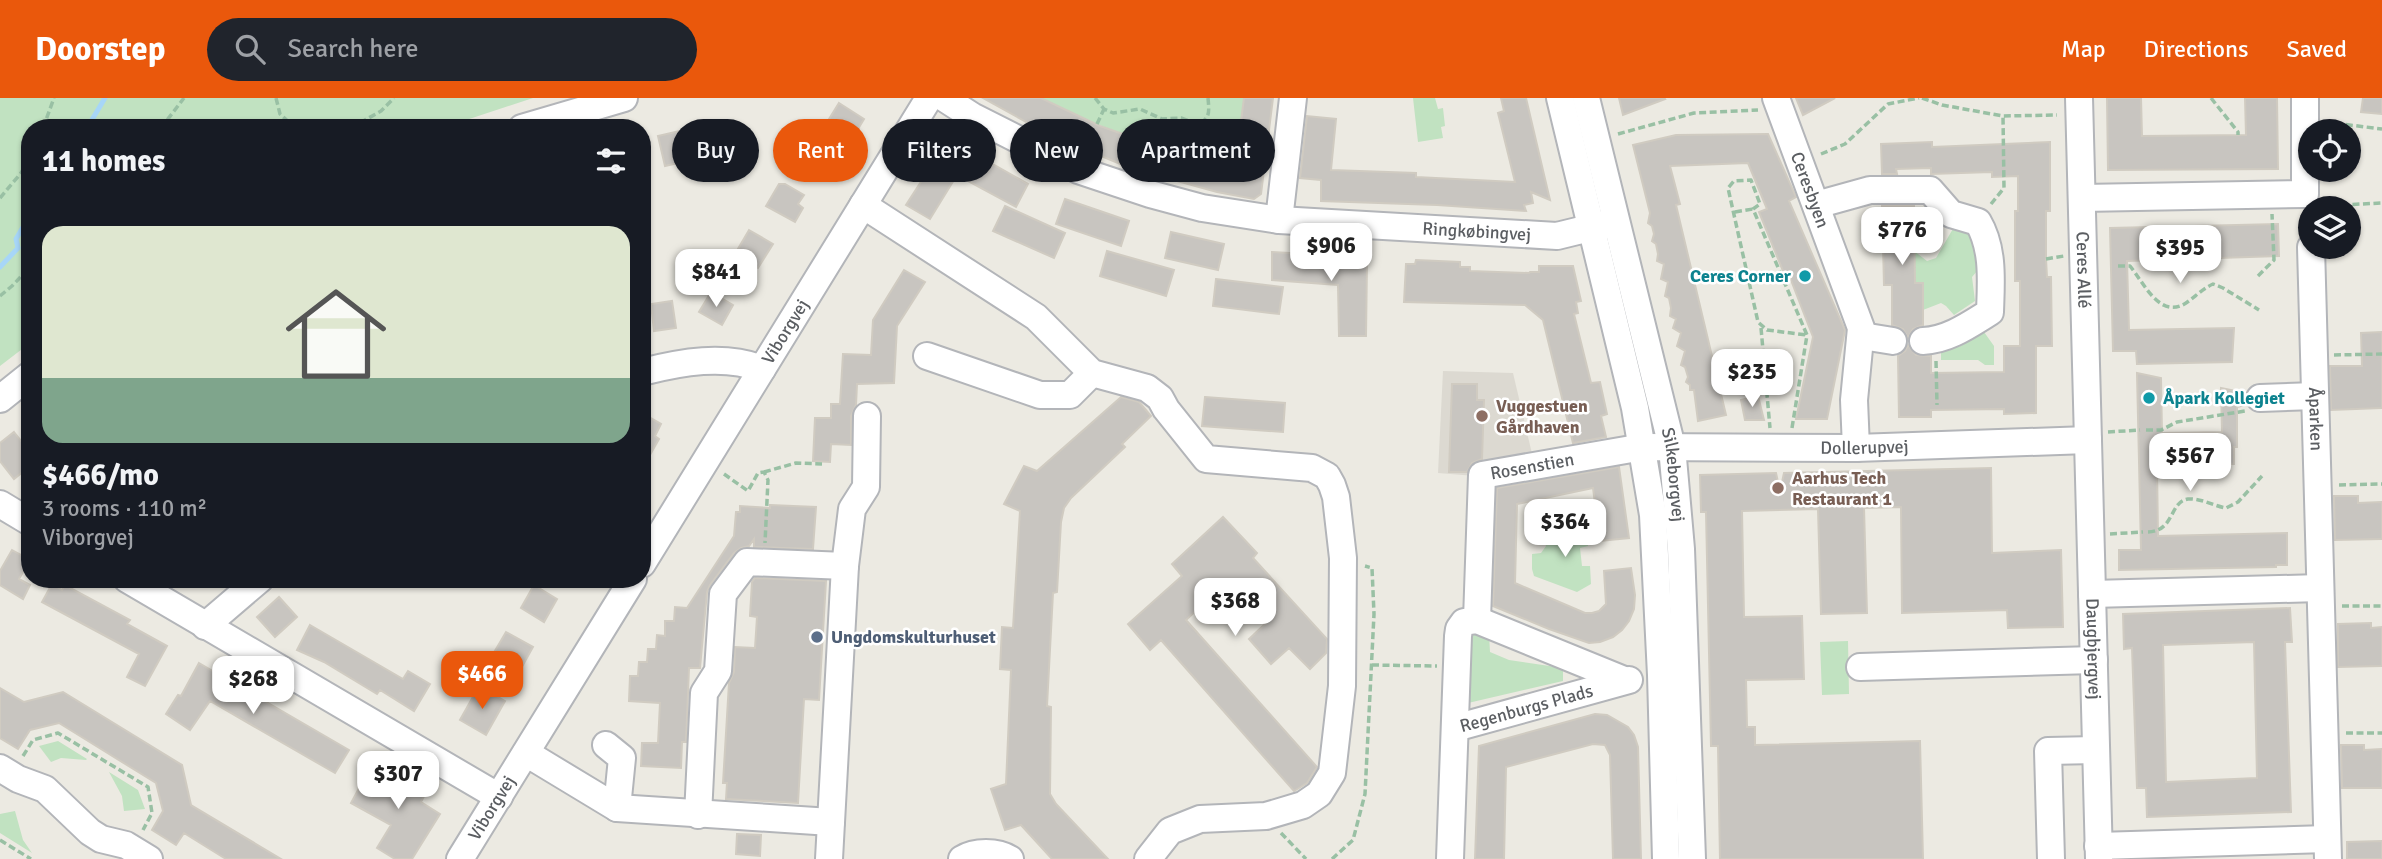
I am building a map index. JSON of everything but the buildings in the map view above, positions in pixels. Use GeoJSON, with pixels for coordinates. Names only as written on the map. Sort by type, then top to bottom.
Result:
{"type":"FeatureCollection","features":[{"type":"Feature","properties":{"kind":"street"},"geometry":{"type":"LineString","coordinates":[[553,119],[624,98]]}},
{"type":"Feature","properties":{"kind":"street","name":"Viborgvej"},"geometry":{"type":"LineString","coordinates":[[651,549],[929,98]]}},
{"type":"Feature","properties":{"kind":"street","name":"Ringkøbingvej"},"geometry":{"type":"LineString","coordinates":[[944,98],[972,116],[1078,170],[1202,208],[1279,220],[1557,236],[1602,225]]}},
{"type":"Feature","properties":{"kind":"street"},"geometry":{"type":"LineString","coordinates":[[1279,220],[1293,98]]}},
{"type":"Feature","properties":{"kind":"street","name":"Silkeborgvej"},"geometry":{"type":"LineString","coordinates":[[1560,98],[1672,447],[1681,550],[1666,859]]}},
{"type":"Feature","properties":{"kind":"street","name":"Silkeborgvej"},"geometry":{"type":"LineString","coordinates":[[1586,98],[1595,140],[1602,225],[1653,515],[1674,675],[1692,859]]}},
{"type":"Feature","properties":{"kind":"street","name":"Ceres Allé"},"geometry":{"type":"LineString","coordinates":[[2078,98],[2088,436]]}},
{"type":"Feature","properties":{"kind":"street","name":"Ceresbyen"},"geometry":{"type":"LineString","coordinates":[[1778,103],[1861,328],[1854,400],[1856,448]]}},
{"type":"Feature","properties":{"kind":"street"},"geometry":{"type":"LineString","coordinates":[[2082,198],[2305,194],[2305,109]]}},
{"type":"Feature","properties":{"kind":"street"},"geometry":{"type":"LineString","coordinates":[[1816,205],[1871,190],[1930,190],[1951,214],[1978,222],[1985,233],[1991,268],[1990,313],[1937,341],[1930,351]]}},
{"type":"Feature","properties":{"kind":"street"},"geometry":{"type":"LineString","coordinates":[[863,205],[1036,317],[1092,373],[1146,388],[1160,398],[1206,459],[1298,466],[1320,471],[1327,476],[1336,497],[1343,558],[1343,663],[1332,773],[1319,794],[1303,804],[1266,816],[1200,819],[1170,831],[1148,859]]}},
{"type":"Feature","properties":{"kind":"street","name":"Åparken"},"geometry":{"type":"LineString","coordinates":[[2311,259],[2327,849]]}},
{"type":"Feature","properties":{"kind":"street"},"geometry":{"type":"LineString","coordinates":[[1862,336],[1893,341]]}},
{"type":"Feature","properties":{"kind":"street"},"geometry":{"type":"LineString","coordinates":[[927,356],[1040,395],[1070,395],[1092,373]]}},
{"type":"Feature","properties":{"kind":"street"},"geometry":{"type":"LineString","coordinates":[[651,371],[709,361],[743,362],[762,369]]}},
{"type":"Feature","properties":{"kind":"street"},"geometry":{"type":"LineString","coordinates":[[0,399],[21,382]]}},
{"type":"Feature","properties":{"kind":"street"},"geometry":{"type":"LineString","coordinates":[[2254,404],[2315,396]]}},
{"type":"Feature","properties":{"kind":"street"},"geometry":{"type":"LineString","coordinates":[[829,859],[845,566],[852,509],[866,487],[867,416]]}},
{"type":"Feature","properties":{"kind":"street","name":"Dollerupvej"},"geometry":{"type":"LineString","coordinates":[[1643,447],[1856,448],[2088,436]]}},
{"type":"Feature","properties":{"kind":"street","name":"Daugbjergvej"},"geometry":{"type":"LineString","coordinates":[[2088,436],[2098,853]]}},
{"type":"Feature","properties":{"kind":"street","name":"Rosenstien"},"geometry":{"type":"LineString","coordinates":[[1477,620],[1482,475],[1643,447]]}},
{"type":"Feature","properties":{"kind":"street"},"geometry":{"type":"LineString","coordinates":[[0,504],[21,517]]}},
{"type":"Feature","properties":{"kind":"street"},"geometry":{"type":"LineString","coordinates":[[698,815],[704,693],[718,671],[723,594],[747,562],[845,566]]}},
{"type":"Feature","properties":{"kind":"street"},"geometry":{"type":"LineString","coordinates":[[142,588],[499,797]]}},
{"type":"Feature","properties":{"kind":"street"},"geometry":{"type":"LineString","coordinates":[[205,626],[249,588]]}},
{"type":"Feature","properties":{"kind":"street","name":"Viborgvej"},"geometry":{"type":"LineString","coordinates":[[460,859],[627,588]]}},
{"type":"Feature","properties":{"kind":"street"},"geometry":{"type":"LineString","coordinates":[[2092,594],[2320,598]]}},
{"type":"Feature","properties":{"kind":"street","name":"Regenburgs Plads"},"geometry":{"type":"LineString","coordinates":[[1624,680],[1477,620],[1464,622],[1460,629],[1455,728],[1624,680],[1674,675]]}},
{"type":"Feature","properties":{"kind":"street"},"geometry":{"type":"LineString","coordinates":[[1860,667],[2094,660]]}},
{"type":"Feature","properties":{"kind":"street"},"geometry":{"type":"LineString","coordinates":[[1450,859],[1455,728]]}},
{"type":"Feature","properties":{"kind":"street"},"geometry":{"type":"LineString","coordinates":[[606,746],[622,758],[617,808]]}},
{"type":"Feature","properties":{"kind":"street"},"geometry":{"type":"LineString","coordinates":[[2051,859],[2048,751],[2096,750]]}},
{"type":"Feature","properties":{"kind":"street"},"geometry":{"type":"LineString","coordinates":[[526,753],[617,808],[831,822]]}},
{"type":"Feature","properties":{"kind":"street"},"geometry":{"type":"LineString","coordinates":[[5,771],[45,789],[90,832],[101,839],[126,845],[141,854]]}},
{"type":"Feature","properties":{"kind":"street"},"geometry":{"type":"LineString","coordinates":[[2098,853],[2327,849]]}},
{"type":"Feature","properties":{"kind":"street"},"geometry":{"type":"LineString","coordinates":[[961,859],[970,853],[1001,854],[1010,859]]}},
{"type":"Feature","properties":{"kind":"path"},"geometry":{"type":"LineString","coordinates":[[46,119],[54,98]]}},
{"type":"Feature","properties":{"kind":"path"},"geometry":{"type":"LineString","coordinates":[[167,119],[184,98]]}},
{"type":"Feature","properties":{"kind":"path"},"geometry":{"type":"LineString","coordinates":[[276,98],[280,114],[285,119]]}},
{"type":"Feature","properties":{"kind":"path"},"geometry":{"type":"LineString","coordinates":[[367,119],[381,111],[394,98]]}},
{"type":"Feature","properties":{"kind":"path"},"geometry":{"type":"LineString","coordinates":[[1095,98],[1104,109],[1118,113],[1140,109],[1162,119],[1181,118],[1197,124],[1208,116],[1208,98]]}},
{"type":"Feature","properties":{"kind":"path"},"geometry":{"type":"LineString","coordinates":[[1801,162],[1845,144],[1888,104],[1920,98],[1942,105],[2003,116],[2054,115]]}},
{"type":"Feature","properties":{"kind":"path"},"geometry":{"type":"LineString","coordinates":[[2211,98],[2238,135]]}},
{"type":"Feature","properties":{"kind":"path"},"geometry":{"type":"LineString","coordinates":[[1595,140],[1694,113],[1778,103]]}},
{"type":"Feature","properties":{"kind":"path"},"geometry":{"type":"LineString","coordinates":[[1099,119],[1104,109]]}},
{"type":"Feature","properties":{"kind":"path"},"geometry":{"type":"LineString","coordinates":[[2305,109],[2382,129]]}},
{"type":"Feature","properties":{"kind":"path"},"geometry":{"type":"LineString","coordinates":[[1978,222],[2004,188],[2003,116]]}},
{"type":"Feature","properties":{"kind":"path"},"geometry":{"type":"LineString","coordinates":[[0,198],[21,174]]}},
{"type":"Feature","properties":{"kind":"path"},"geometry":{"type":"LineString","coordinates":[[1734,212],[1753,209],[1760,204],[1751,180],[1734,181],[1728,188],[1761,327],[1780,447]]}},
{"type":"Feature","properties":{"kind":"path"},"geometry":{"type":"LineString","coordinates":[[2258,276],[2274,260],[2272,194]]}},
{"type":"Feature","properties":{"kind":"path"},"geometry":{"type":"LineString","coordinates":[[1753,209],[1807,335],[1780,447]]}},
{"type":"Feature","properties":{"kind":"path"},"geometry":{"type":"LineString","coordinates":[[2118,266],[2130,266],[2159,304],[2168,309],[2178,308],[2213,284],[2259,310]]}},
{"type":"Feature","properties":{"kind":"path"},"geometry":{"type":"LineString","coordinates":[[0,296],[21,276]]}},
{"type":"Feature","properties":{"kind":"path"},"geometry":{"type":"LineString","coordinates":[[1761,327],[1807,335]]}},
{"type":"Feature","properties":{"kind":"path"},"geometry":{"type":"LineString","coordinates":[[1930,351],[1937,405]]}},
{"type":"Feature","properties":{"kind":"path"},"geometry":{"type":"LineString","coordinates":[[2314,356],[2382,354]]}},
{"type":"Feature","properties":{"kind":"path"},"geometry":{"type":"LineString","coordinates":[[2088,436],[2161,430],[2177,422],[2254,404]]}},
{"type":"Feature","properties":{"kind":"path"},"geometry":{"type":"LineString","coordinates":[[705,462],[748,491],[758,473],[796,463],[822,464]]}},
{"type":"Feature","properties":{"kind":"path"},"geometry":{"type":"LineString","coordinates":[[764,472],[768,480],[764,563]]}},
{"type":"Feature","properties":{"kind":"path"},"geometry":{"type":"LineString","coordinates":[[2090,535],[2158,532],[2166,526],[2178,505],[2186,499],[2226,508],[2238,502],[2262,476]]}},
{"type":"Feature","properties":{"kind":"path"},"geometry":{"type":"LineString","coordinates":[[2317,486],[2382,484]]}},
{"type":"Feature","properties":{"kind":"path"},"geometry":{"type":"LineString","coordinates":[[1332,859],[1353,840],[1365,794],[1374,614],[1373,568],[1343,558]]}},
{"type":"Feature","properties":{"kind":"path"},"geometry":{"type":"LineString","coordinates":[[2320,598],[2382,606]]}},
{"type":"Feature","properties":{"kind":"path"},"geometry":{"type":"LineString","coordinates":[[1372,665],[1457,666]]}},
{"type":"Feature","properties":{"kind":"path"},"geometry":{"type":"LineString","coordinates":[[5,771],[33,740],[58,733],[148,787],[152,813],[141,854]]}},
{"type":"Feature","properties":{"kind":"path"},"geometry":{"type":"LineString","coordinates":[[2323,733],[2382,733]]}},
{"type":"Feature","properties":{"kind":"path"},"geometry":{"type":"LineString","coordinates":[[1266,816],[1306,859]]}},
{"type":"Feature","properties":{"kind":"path"},"geometry":{"type":"LineString","coordinates":[[0,840],[31,859]]}},
{"type":"Feature","properties":{"kind":"shaded area","name":"Vuggestuen Gårdhaven"},"geometry":{"type":"Polygon","coordinates":[[[1443,371],[1513,373],[1533,458],[1475,476],[1438,473],[1443,371]]]}},
{"type":"Feature","properties":{"kind":"green space"},"geometry":{"type":"Polygon","coordinates":[[[0,98],[533,98],[469,119],[21,119],[21,350],[0,366],[0,98]]]}},
{"type":"Feature","properties":{"kind":"green space"},"geometry":{"type":"Polygon","coordinates":[[[1041,98],[1244,98],[1241,119],[1117,119],[1117,131],[1103,126],[1103,119],[1086,119],[1041,98]]]}},
{"type":"Feature","properties":{"kind":"green space"},"geometry":{"type":"Polygon","coordinates":[[[1413,98],[1435,98],[1438,109],[1443,108],[1443,138],[1418,142],[1413,98]]]}},
{"type":"Feature","properties":{"kind":"green space"},"geometry":{"type":"Polygon","coordinates":[[[1963,220],[1976,243],[1978,270],[1972,277],[1975,301],[1954,315],[1941,303],[1923,310],[1915,283],[1914,251],[1927,261],[1936,258],[1954,227],[1963,220]]]}},
{"type":"Feature","properties":{"kind":"green space"},"geometry":{"type":"Polygon","coordinates":[[[1984,332],[1994,346],[1994,365],[1985,365],[1978,360],[1941,360],[1941,347],[1959,347],[1984,332]]]}},
{"type":"Feature","properties":{"kind":"green space"},"geometry":{"type":"Polygon","coordinates":[[[1576,508],[1584,516],[1588,546],[1580,548],[1582,566],[1590,566],[1591,584],[1577,592],[1534,576],[1532,569],[1532,554],[1541,553],[1546,546],[1543,540],[1533,536],[1533,519],[1536,513],[1576,508]]]}},
{"type":"Feature","properties":{"kind":"green space"},"geometry":{"type":"Polygon","coordinates":[[[1478,630],[1489,634],[1490,652],[1509,660],[1563,668],[1563,681],[1468,703],[1469,640],[1478,630]]]}},
{"type":"Feature","properties":{"kind":"green space"},"geometry":{"type":"Polygon","coordinates":[[[1848,641],[1849,694],[1822,695],[1820,642],[1848,641]]]}},
{"type":"Feature","properties":{"kind":"green space"},"geometry":{"type":"Polygon","coordinates":[[[58,741],[87,759],[61,758],[51,762],[39,746],[58,741]]]}},
{"type":"Feature","properties":{"kind":"green space"},"geometry":{"type":"Polygon","coordinates":[[[109,772],[138,790],[145,809],[124,811],[122,796],[109,772]]]}},
{"type":"Feature","properties":{"kind":"green space"},"geometry":{"type":"Polygon","coordinates":[[[15,811],[23,840],[32,853],[0,833],[0,814],[15,811]]]}},
{"type":"Feature","properties":{"kind":"waterway"},"geometry":{"type":"LineString","coordinates":[[92,119],[105,98]]}},
{"type":"Feature","properties":{"kind":"waterway"},"geometry":{"type":"LineString","coordinates":[[0,267],[18,248],[16,239],[21,230]]}},
{"type":"Feature","properties":{"kind":"place","name":"Ceres Corner"},"geometry":{"type":"Point","coordinates":[1805,276]}},
{"type":"Feature","properties":{"kind":"place","name":"Åpark Kollegiet"},"geometry":{"type":"Point","coordinates":[2149,398]}},
{"type":"Feature","properties":{"kind":"place","name":"Vuggestuen Gårdhaven"},"geometry":{"type":"Point","coordinates":[1482,416]}},
{"type":"Feature","properties":{"kind":"place","name":"Aarhus Tech Restaurant 1"},"geometry":{"type":"Point","coordinates":[1778,488]}},
{"type":"Feature","properties":{"kind":"place","name":"Ungdomskulturhuset"},"geometry":{"type":"Point","coordinates":[817,637]}}]}
